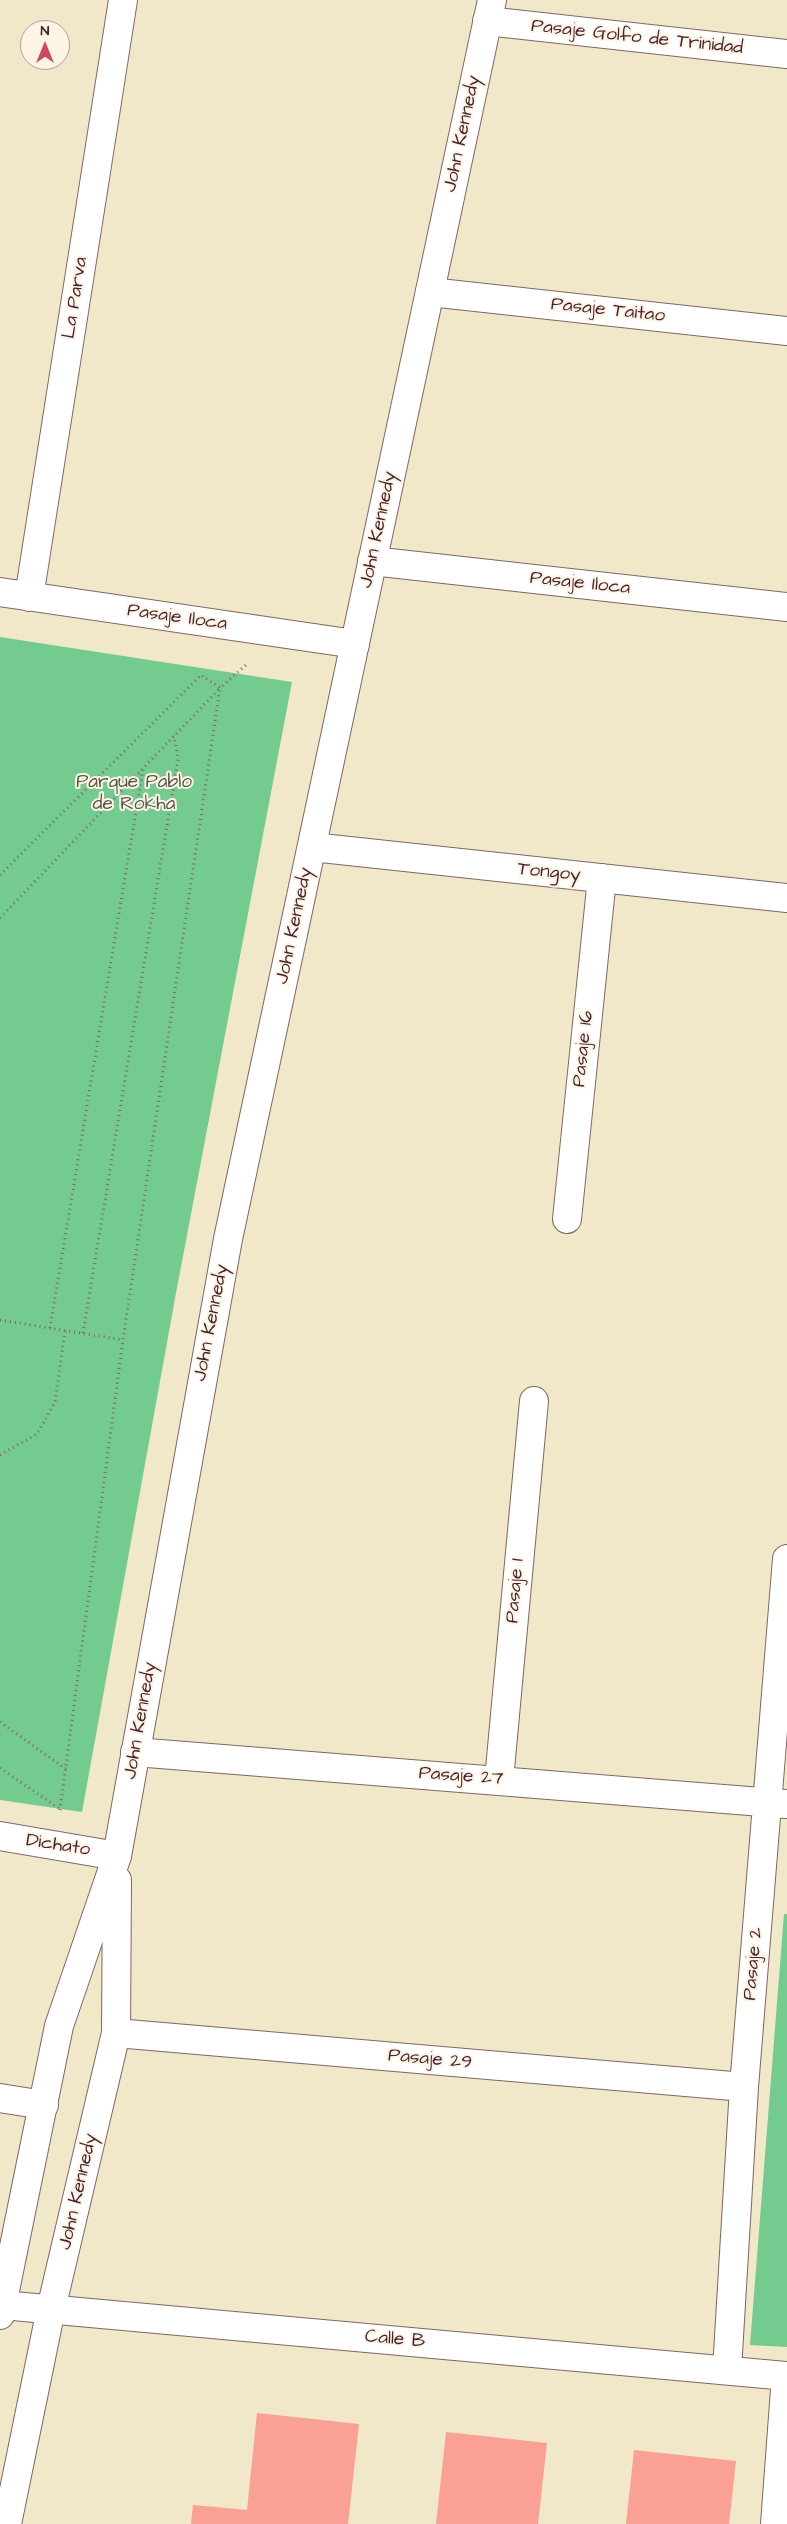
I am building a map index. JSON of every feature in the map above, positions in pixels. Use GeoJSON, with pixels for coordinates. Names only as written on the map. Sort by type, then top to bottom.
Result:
{"type":"FeatureCollection","features":[{"type":"Feature","properties":{"kind":"street","name":"La Parva"},"geometry":{"type":"LineString","coordinates":[[29,596],[123,0]]}},
{"type":"Feature","properties":{"kind":"street","name":"Pasaje Golfo de Trinidad"},"geometry":{"type":"LineString","coordinates":[[490,11],[787,54]]}},
{"type":"Feature","properties":{"kind":"street","name":"John Kennedy"},"geometry":{"type":"LineString","coordinates":[[1,2310],[44,2104],[58,2026],[117,1856],[212,1321],[490,11]]}},
{"type":"Feature","properties":{"kind":"street","name":"Pasaje Taitao"},"geometry":{"type":"LineString","coordinates":[[430,292],[787,331]]}},
{"type":"Feature","properties":{"kind":"street","name":"Pasaje Iloca"},"geometry":{"type":"LineString","coordinates":[[372,562],[787,607]]}},
{"type":"Feature","properties":{"kind":"street","name":"Pasaje Iloca"},"geometry":{"type":"LineString","coordinates":[[0,592],[355,644]]}},
{"type":"Feature","properties":{"kind":"street","name":"Tongoy"},"geometry":{"type":"LineString","coordinates":[[312,847],[787,898]]}},
{"type":"Feature","properties":{"kind":"street","name":"Pasaje 16"},"geometry":{"type":"LineString","coordinates":[[567,1219],[602,878]]}},
{"type":"Feature","properties":{"kind":"street","name":"Pasaje 1"},"geometry":{"type":"LineString","coordinates":[[499,1780],[534,1401]]}},
{"type":"Feature","properties":{"kind":"street","name":"Pasaje 2"},"geometry":{"type":"LineString","coordinates":[[727,2370],[744,2087],[777,1803],[787,1558]]}},
{"type":"Feature","properties":{"kind":"street","name":"Pasaje 27"},"geometry":{"type":"LineString","coordinates":[[135,1752],[777,1803]]}},
{"type":"Feature","properties":{"kind":"street","name":"Dichato"},"geometry":{"type":"LineString","coordinates":[[0,1836],[117,1856]]}},
{"type":"Feature","properties":{"kind":"street","name":"John Kennedy"},"geometry":{"type":"LineString","coordinates":[[6,2524],[51,2310],[116,2033],[117,1856]]}},
{"type":"Feature","properties":{"kind":"street","name":"Pasaje 29"},"geometry":{"type":"LineString","coordinates":[[116,2033],[744,2087]]}},
{"type":"Feature","properties":{"kind":"street"},"geometry":{"type":"LineString","coordinates":[[0,2098],[44,2104]]}},
{"type":"Feature","properties":{"kind":"street","name":"Calle B"},"geometry":{"type":"LineString","coordinates":[[1,2310],[51,2310],[786,2376]]}},
{"type":"Feature","properties":{"kind":"street"},"geometry":{"type":"LineString","coordinates":[[774,2524],[786,2376]]}},
{"type":"Feature","properties":{"kind":"path"},"geometry":{"type":"LineString","coordinates":[[0,918],[220,688],[280,634]]}},
{"type":"Feature","properties":{"kind":"path"},"geometry":{"type":"LineString","coordinates":[[0,875],[201,675],[220,688]]}},
{"type":"Feature","properties":{"kind":"path"},"geometry":{"type":"LineString","coordinates":[[55,1846],[123,1340],[220,688]]}},
{"type":"Feature","properties":{"kind":"path"},"geometry":{"type":"LineString","coordinates":[[83,1333],[178,759],[174,736]]}},
{"type":"Feature","properties":{"kind":"path"},"geometry":{"type":"LineString","coordinates":[[50,1328],[143,769]]}},
{"type":"Feature","properties":{"kind":"path"},"geometry":{"type":"LineString","coordinates":[[0,1320],[123,1340]]}},
{"type":"Feature","properties":{"kind":"path"},"geometry":{"type":"LineString","coordinates":[[0,1456],[36,1434],[55,1402],[65,1331]]}},
{"type":"Feature","properties":{"kind":"path"},"geometry":{"type":"LineString","coordinates":[[0,1722],[66,1769]]}},
{"type":"Feature","properties":{"kind":"path"},"geometry":{"type":"LineString","coordinates":[[0,1768],[60,1809]]}},
{"type":"Feature","properties":{"kind":"green space","name":"Parque Pablo de Rokha"},"geometry":{"type":"Polygon","coordinates":[[[0,637],[292,682],[176,1293],[82,1812],[0,1800],[0,637]]]}},
{"type":"Feature","properties":{"kind":"green space"},"geometry":{"type":"Polygon","coordinates":[[[784,1914],[787,1914],[787,2347],[750,2345],[784,1914]]]}},
{"type":"Feature","properties":{"kind":"building"},"geometry":{"type":"Polygon","coordinates":[[[257,2413],[359,2424],[348,2524],[191,2524],[193,2505],[247,2510],[257,2413]]]}},
{"type":"Feature","properties":{"kind":"building"},"geometry":{"type":"Polygon","coordinates":[[[446,2432],[547,2443],[538,2524],[436,2524],[446,2432]]]}},
{"type":"Feature","properties":{"kind":"building"},"geometry":{"type":"Polygon","coordinates":[[[634,2450],[736,2461],[729,2524],[626,2524],[634,2450]]]}}]}
